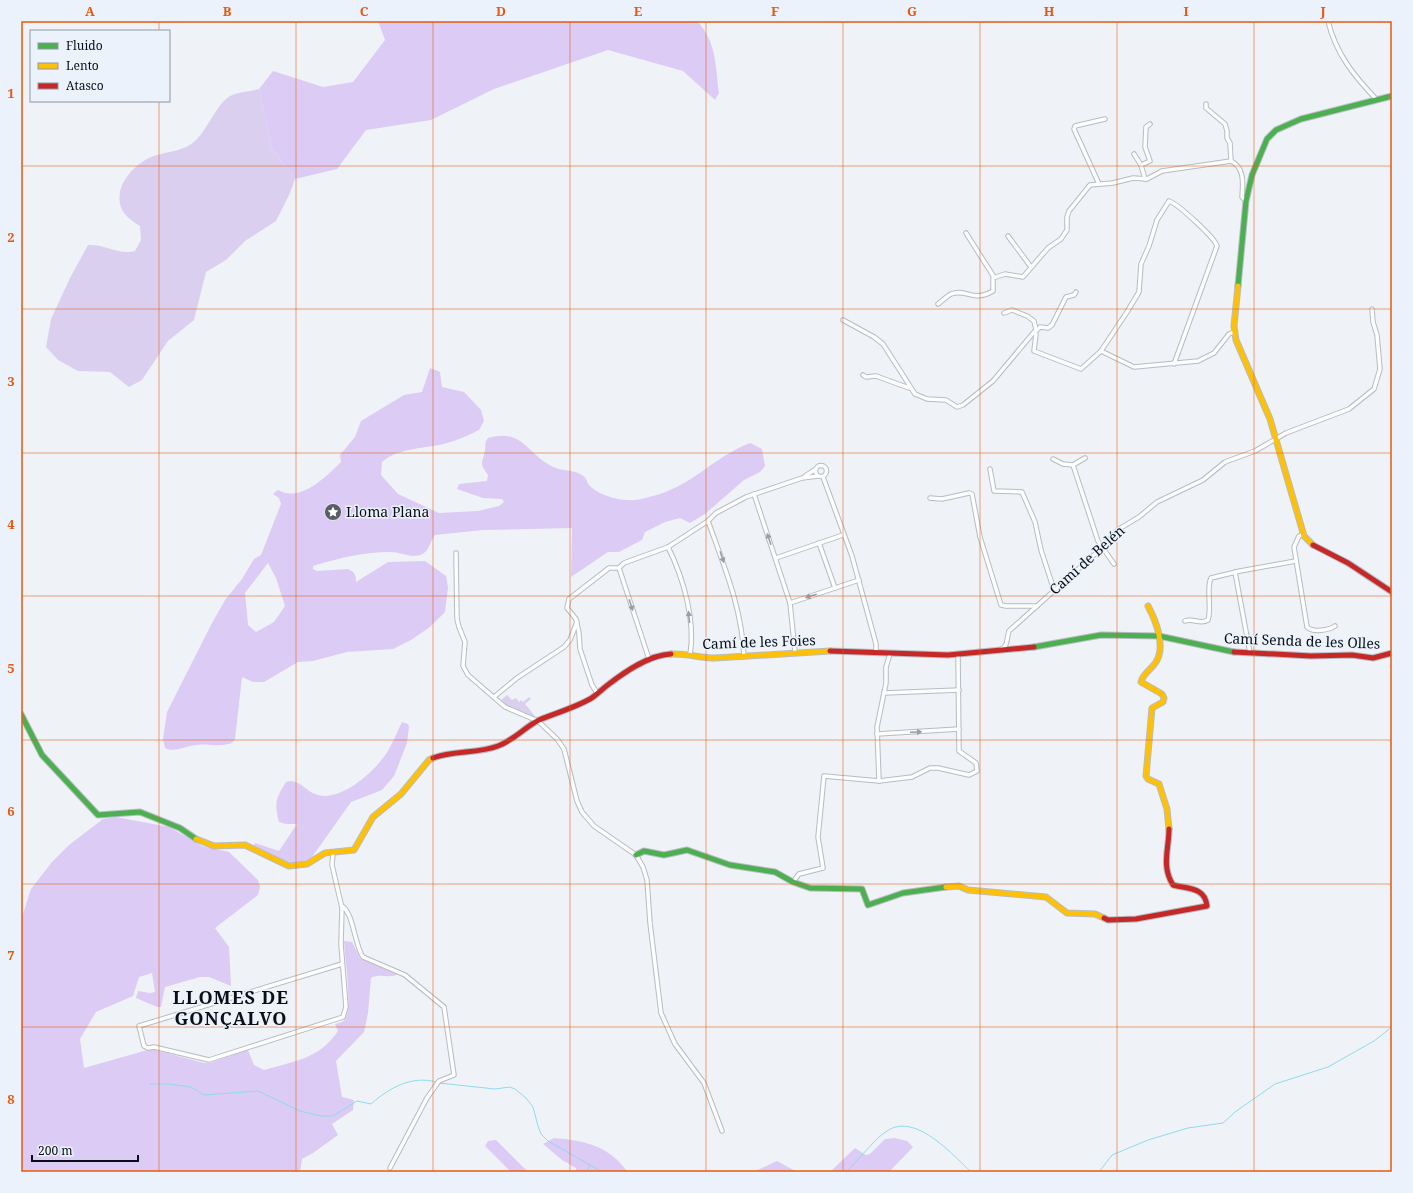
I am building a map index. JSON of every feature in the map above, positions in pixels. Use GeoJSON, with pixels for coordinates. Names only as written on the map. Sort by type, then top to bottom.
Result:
{"type":"FeatureCollection","features":[{"type":"Feature","properties":{"kind":"street"},"geometry":{"type":"LineString","coordinates":[[1328,21],[1335,45],[1345,63],[1377,100]]}},
{"type":"Feature","properties":{"kind":"street"},"geometry":{"type":"LineString","coordinates":[[1392,96],[1301,119],[1270,134],[1252,175],[1246,201],[1234,332],[1236,340],[1263,401],[1276,438],[1307,540],[1315,547],[1348,563],[1392,592]]}},
{"type":"Feature","properties":{"kind":"street"},"geometry":{"type":"LineString","coordinates":[[1206,104],[1206,108],[1225,124],[1227,138],[1230,143],[1232,161],[1235,163],[1244,178],[1242,197],[1246,201]]}},
{"type":"Feature","properties":{"kind":"street"},"geometry":{"type":"LineString","coordinates":[[1099,184],[1074,129],[1075,126],[1105,119]]}},
{"type":"Feature","properties":{"kind":"street"},"geometry":{"type":"LineString","coordinates":[[1141,165],[1150,161],[1145,147],[1146,127],[1150,124]]}},
{"type":"Feature","properties":{"kind":"street"},"geometry":{"type":"LineString","coordinates":[[1134,154],[1141,165],[1145,179]]}},
{"type":"Feature","properties":{"kind":"street"},"geometry":{"type":"LineString","coordinates":[[994,276],[1005,274],[1022,277],[1048,248],[1061,239],[1066,230],[1066,217],[1069,211],[1090,185],[1113,183],[1134,178],[1145,179],[1154,177],[1162,171],[1232,161]]}},
{"type":"Feature","properties":{"kind":"street"},"geometry":{"type":"LineString","coordinates":[[1004,313],[1012,310],[1027,316],[1034,321],[1036,334],[1034,351],[1081,369],[1101,351],[1128,312],[1139,292],[1141,264],[1149,246],[1157,220],[1167,201],[1173,202],[1216,242],[1217,248],[1174,364]]}},
{"type":"Feature","properties":{"kind":"street"},"geometry":{"type":"LineString","coordinates":[[938,304],[951,294],[958,293],[983,297],[992,291],[994,276],[966,233]]}},
{"type":"Feature","properties":{"kind":"street"},"geometry":{"type":"LineString","coordinates":[[1008,236],[1031,267]]}},
{"type":"Feature","properties":{"kind":"street"},"geometry":{"type":"LineString","coordinates":[[843,320],[874,337],[882,344],[901,371],[909,388],[915,394],[923,398],[942,399],[957,407],[963,405],[993,380],[1024,346],[1031,334],[1040,328],[1048,328],[1052,325],[1066,297],[1074,295],[1076,292]]}},
{"type":"Feature","properties":{"kind":"street","name":"Camí de Belén"},"geometry":{"type":"LineString","coordinates":[[998,651],[1005,647],[1009,631],[1102,547],[1119,529],[1139,517],[1156,502],[1203,480],[1225,462],[1243,456],[1286,433],[1349,409],[1374,389],[1380,369],[1378,334],[1373,322],[1372,309]]}},
{"type":"Feature","properties":{"kind":"street"},"geometry":{"type":"LineString","coordinates":[[1101,351],[1134,367],[1174,364],[1198,360],[1210,356],[1229,334],[1234,332]]}},
{"type":"Feature","properties":{"kind":"street"},"geometry":{"type":"LineString","coordinates":[[863,375],[866,377],[876,376],[909,388]]}},
{"type":"Feature","properties":{"kind":"street"},"geometry":{"type":"LineString","coordinates":[[1053,459],[1063,464],[1073,465],[1086,458]]}},
{"type":"Feature","properties":{"kind":"street"},"geometry":{"type":"LineString","coordinates":[[1073,465],[1102,547],[1114,564]]}},
{"type":"Feature","properties":{"kind":"street"},"geometry":{"type":"LineString","coordinates":[[619,568],[624,562],[668,547],[708,521],[716,513],[754,494],[802,478],[820,477],[826,474],[826,469],[821,466],[802,478]]}},
{"type":"Feature","properties":{"kind":"street"},"geometry":{"type":"LineString","coordinates":[[816,468],[815,472],[820,477],[843,535],[846,538],[876,644],[876,651]]}},
{"type":"Feature","properties":{"kind":"street"},"geometry":{"type":"LineString","coordinates":[[990,469],[994,491],[1022,492],[1035,522],[1041,550],[1054,590]]}},
{"type":"Feature","properties":{"kind":"street"},"geometry":{"type":"LineString","coordinates":[[930,498],[940,499],[969,493],[972,494],[980,537],[1001,605],[1037,606]]}},
{"type":"Feature","properties":{"kind":"street"},"geometry":{"type":"LineString","coordinates":[[754,494],[790,602],[795,652]]}},
{"type":"Feature","properties":{"kind":"street"},"geometry":{"type":"LineString","coordinates":[[708,521],[729,578],[738,608],[744,657]]}},
{"type":"Feature","properties":{"kind":"street"},"geometry":{"type":"LineString","coordinates":[[1304,534],[1297,539],[1294,547],[1307,627],[1312,630],[1320,630],[1330,629],[1335,626]]}},
{"type":"Feature","properties":{"kind":"street"},"geometry":{"type":"LineString","coordinates":[[776,558],[843,535]]}},
{"type":"Feature","properties":{"kind":"street"},"geometry":{"type":"LineString","coordinates":[[819,543],[835,588]]}},
{"type":"Feature","properties":{"kind":"street"},"geometry":{"type":"LineString","coordinates":[[668,547],[680,573],[685,590],[691,637],[690,655]]}},
{"type":"Feature","properties":{"kind":"street"},"geometry":{"type":"LineString","coordinates":[[456,553],[457,619],[465,646],[463,666],[468,675],[507,708],[538,721],[557,739],[564,749],[577,801],[588,820],[636,855],[647,880],[650,923],[661,1013],[675,1044],[704,1083],[722,1131]]}},
{"type":"Feature","properties":{"kind":"street"},"geometry":{"type":"LineString","coordinates":[[1185,621],[1189,620],[1203,622],[1208,620],[1210,580],[1235,572],[1296,561]]}},
{"type":"Feature","properties":{"kind":"street"},"geometry":{"type":"LineString","coordinates":[[597,693],[592,685],[580,649],[577,622],[567,608],[568,599],[609,568],[619,568]]}},
{"type":"Feature","properties":{"kind":"street"},"geometry":{"type":"LineString","coordinates":[[619,568],[649,659]]}},
{"type":"Feature","properties":{"kind":"street"},"geometry":{"type":"LineString","coordinates":[[1235,572],[1250,653]]}},
{"type":"Feature","properties":{"kind":"street"},"geometry":{"type":"LineString","coordinates":[[790,602],[859,580]]}},
{"type":"Feature","properties":{"kind":"street"},"geometry":{"type":"LineString","coordinates":[[636,855],[644,852],[664,855],[687,850],[730,865],[775,872],[793,882],[810,888],[862,889],[868,905],[903,893],[960,886],[968,890],[1046,897],[1053,900],[1067,913],[1095,914],[1108,920],[1136,919],[1207,906],[1205,898],[1202,894],[1193,888],[1173,885],[1170,881],[1167,873],[1165,854],[1169,834],[1168,817],[1159,784],[1148,779],[1146,776],[1152,708],[1163,702],[1164,698],[1162,694],[1141,682],[1142,677],[1156,662],[1159,636],[1155,617],[1148,606]]}},
{"type":"Feature","properties":{"kind":"street"},"geometry":{"type":"LineString","coordinates":[[494,697],[517,678],[564,648],[570,640],[577,622]]}},
{"type":"Feature","properties":{"kind":"street","name":"Camí Senda de les Olles"},"geometry":{"type":"LineString","coordinates":[[998,651],[1039,646],[1087,636],[1159,636],[1225,652],[1311,656],[1352,654],[1373,658],[1392,654]]}},
{"type":"Feature","properties":{"kind":"street","name":"Camí de les Foies"},"geometry":{"type":"LineString","coordinates":[[333,853],[349,852],[354,850],[373,817],[401,794],[429,760],[446,752],[480,751],[493,748],[513,739],[538,721],[587,701],[632,668],[649,659],[670,654],[690,655],[701,658],[744,657],[795,652],[876,651],[890,654],[958,654],[998,651]]}},
{"type":"Feature","properties":{"kind":"street"},"geometry":{"type":"LineString","coordinates":[[879,781],[877,734],[884,694],[886,667],[890,654]]}},
{"type":"Feature","properties":{"kind":"street"},"geometry":{"type":"LineString","coordinates":[[793,882],[799,874],[823,868],[818,837],[824,776],[879,781],[912,777],[930,768],[938,768],[963,775],[974,774],[977,767],[976,763],[959,751],[958,654]]}},
{"type":"Feature","properties":{"kind":"street"},"geometry":{"type":"LineString","coordinates":[[884,694],[959,690]]}},
{"type":"Feature","properties":{"kind":"street"},"geometry":{"type":"LineString","coordinates":[[21,714],[42,755],[98,815],[126,811],[140,812],[180,828],[194,838],[205,843],[214,846],[245,845],[289,866],[302,866],[312,862],[320,855],[333,853],[332,865],[342,906],[342,964],[346,1007],[344,1016],[340,1019],[209,1060],[154,1046],[148,1048],[144,1046],[139,1026],[342,964]]}},
{"type":"Feature","properties":{"kind":"street"},"geometry":{"type":"LineString","coordinates":[[877,734],[959,729]]}},
{"type":"Feature","properties":{"kind":"street"},"geometry":{"type":"LineString","coordinates":[[342,906],[348,913],[354,937],[363,957],[405,975],[444,1007],[454,1075],[437,1083],[425,1102],[390,1168]]}},
{"type":"Feature","properties":{"kind":"shaded area"},"geometry":{"type":"Polygon","coordinates":[[[378,21],[697,21],[704,29],[712,46],[716,64],[719,93],[715,100],[683,71],[608,50],[494,89],[431,120],[366,130],[337,169],[295,179],[272,149],[259,89],[273,71],[323,87],[353,82],[385,40],[378,21]]]}},
{"type":"Feature","properties":{"kind":"shaded area"},"geometry":{"type":"Polygon","coordinates":[[[259,89],[272,149],[295,179],[290,193],[276,221],[245,241],[226,260],[206,272],[194,320],[168,341],[142,380],[129,387],[110,372],[78,371],[58,360],[46,347],[51,319],[70,278],[88,245],[129,252],[135,251],[141,240],[140,226],[127,216],[120,204],[120,192],[129,174],[139,164],[151,157],[182,149],[192,144],[205,129],[217,109],[227,98],[235,94],[259,89]]]}},
{"type":"Feature","properties":{"kind":"shaded area"},"geometry":{"type":"Polygon","coordinates":[[[430,368],[440,372],[442,387],[464,392],[481,410],[484,421],[479,430],[459,439],[439,445],[404,451],[389,457],[382,462],[381,475],[398,494],[439,513],[478,511],[499,506],[504,502],[502,499],[483,498],[457,489],[459,484],[487,481],[488,475],[482,465],[486,443],[488,438],[500,436],[518,440],[547,463],[562,470],[579,473],[585,477],[592,488],[612,498],[623,500],[633,500],[664,493],[690,480],[725,456],[750,443],[762,449],[765,466],[760,472],[744,480],[705,514],[690,523],[680,518],[665,522],[645,532],[642,540],[619,552],[608,552],[571,577],[572,528],[483,530],[435,535],[427,550],[420,555],[412,556],[395,552],[361,554],[313,566],[313,569],[317,571],[348,569],[355,574],[356,582],[388,562],[425,561],[446,576],[448,587],[445,612],[430,627],[411,640],[393,649],[347,652],[313,661],[298,662],[264,682],[253,682],[242,677],[235,739],[233,742],[224,745],[196,745],[176,750],[165,748],[163,739],[167,712],[225,600],[242,579],[254,559],[261,555],[281,504],[279,498],[273,494],[278,490],[286,493],[304,491],[320,481],[341,462],[340,455],[355,437],[361,421],[404,395],[422,392],[430,368]],[[268,563],[245,593],[248,625],[256,632],[274,622],[285,606],[276,578],[268,563]]]}},
{"type":"Feature","properties":{"kind":"shaded area"},"geometry":{"type":"Polygon","coordinates":[[[507,695],[512,700],[516,698],[519,702],[521,700],[523,702],[529,697],[531,699],[525,704],[535,716],[534,717],[500,701],[507,695]]]}},
{"type":"Feature","properties":{"kind":"shaded area"},"geometry":{"type":"Polygon","coordinates":[[[402,722],[408,724],[409,727],[407,743],[394,776],[382,790],[351,802],[312,857],[301,863],[294,863],[286,861],[254,846],[255,843],[279,851],[297,824],[286,824],[279,822],[276,805],[280,792],[286,782],[294,781],[315,794],[324,796],[345,790],[365,777],[386,754],[402,722]]]}},
{"type":"Feature","properties":{"kind":"shaded area"},"geometry":{"type":"Polygon","coordinates":[[[116,817],[169,827],[202,846],[229,852],[258,880],[260,887],[258,895],[215,928],[229,947],[231,986],[209,977],[200,977],[165,987],[161,1007],[157,1007],[136,998],[138,991],[150,993],[155,992],[152,973],[139,977],[133,996],[96,1012],[80,1039],[84,1068],[151,1049],[204,1063],[210,1063],[248,1050],[254,1065],[264,1070],[296,1061],[306,1058],[323,1048],[338,1031],[335,1024],[346,1018],[348,1011],[348,992],[344,941],[352,942],[360,958],[398,974],[371,978],[368,1013],[364,1032],[336,1061],[342,1097],[354,1100],[353,1110],[332,1124],[338,1135],[302,1159],[300,1172],[21,1172],[21,920],[31,889],[52,862],[69,845],[103,819],[116,817]]]}},
{"type":"Feature","properties":{"kind":"shaded area"},"geometry":{"type":"Polygon","coordinates":[[[554,1138],[578,1141],[601,1149],[617,1160],[628,1172],[576,1172],[576,1168],[562,1160],[543,1144],[554,1138]]]}},
{"type":"Feature","properties":{"kind":"shaded area"},"geometry":{"type":"Polygon","coordinates":[[[895,1138],[907,1141],[913,1147],[889,1172],[830,1172],[855,1148],[866,1155],[870,1154],[885,1139],[895,1138]]]}},
{"type":"Feature","properties":{"kind":"shaded area"},"geometry":{"type":"Polygon","coordinates":[[[496,1140],[528,1172],[511,1172],[485,1146],[488,1141],[496,1140]]]}},
{"type":"Feature","properties":{"kind":"shaded area"},"geometry":{"type":"Polygon","coordinates":[[[777,1161],[797,1172],[753,1172],[777,1161]]]}},
{"type":"Feature","properties":{"kind":"waterway"},"geometry":{"type":"LineString","coordinates":[[1099,1172],[1112,1155],[1148,1140],[1188,1128],[1223,1123],[1235,1112],[1275,1084],[1328,1067],[1374,1041],[1392,1027]]}},
{"type":"Feature","properties":{"kind":"waterway"},"geometry":{"type":"LineString","coordinates":[[150,1084],[169,1084],[191,1087],[204,1095],[258,1091],[300,1111],[321,1116],[333,1116],[357,1101],[371,1104],[385,1093],[401,1084],[418,1080],[436,1082]]}},
{"type":"Feature","properties":{"kind":"waterway"},"geometry":{"type":"LineString","coordinates":[[439,1083],[495,1089],[510,1087],[515,1089],[526,1098],[533,1107],[541,1134],[548,1141],[590,1165]]}},
{"type":"Feature","properties":{"kind":"waterway"},"geometry":{"type":"LineString","coordinates":[[846,1172],[882,1134],[898,1127],[909,1127],[921,1131],[954,1155],[971,1172]]}},
{"type":"Feature","properties":{"kind":"waterway"},"geometry":{"type":"LineString","coordinates":[[587,1172],[590,1165],[602,1172]]}},
{"type":"Feature","properties":{"kind":"traffic: fast"},"geometry":{"type":"LineString","coordinates":[[1238,286],[1246,201],[1252,175],[1267,139],[1276,130],[1301,119],[1392,96]]}},
{"type":"Feature","properties":{"kind":"traffic: fast"},"geometry":{"type":"LineString","coordinates":[[1034,647],[1101,635],[1159,636],[1234,652]]}},
{"type":"Feature","properties":{"kind":"traffic: fast"},"geometry":{"type":"LineString","coordinates":[[21,714],[42,755],[98,815],[140,812],[180,828],[196,839]]}},
{"type":"Feature","properties":{"kind":"traffic: fast"},"geometry":{"type":"LineString","coordinates":[[636,855],[644,851],[664,855],[687,850],[730,865],[775,872],[793,882],[810,888],[862,889],[868,905],[903,893],[946,887]]}},
{"type":"Feature","properties":{"kind":"traffic: slow"},"geometry":{"type":"LineString","coordinates":[[1238,286],[1234,326],[1236,340],[1270,419],[1304,536],[1313,545]]}},
{"type":"Feature","properties":{"kind":"traffic: slow"},"geometry":{"type":"LineString","coordinates":[[1148,606],[1157,626],[1160,649],[1156,662],[1143,676],[1141,682],[1162,694],[1164,698],[1163,702],[1152,708],[1146,776],[1148,779],[1159,784],[1167,809],[1169,829]]}},
{"type":"Feature","properties":{"kind":"traffic: slow"},"geometry":{"type":"LineString","coordinates":[[671,654],[715,658],[830,651]]}},
{"type":"Feature","properties":{"kind":"traffic: slow"},"geometry":{"type":"LineString","coordinates":[[196,839],[214,846],[245,845],[289,866],[307,864],[325,853],[354,850],[373,817],[401,794],[429,760],[433,758]]}},
{"type":"Feature","properties":{"kind":"traffic: slow"},"geometry":{"type":"LineString","coordinates":[[946,887],[959,886],[968,890],[1046,897],[1067,913],[1095,914],[1104,918]]}},
{"type":"Feature","properties":{"kind":"traffic: jam"},"geometry":{"type":"LineString","coordinates":[[1313,545],[1348,563],[1392,592]]}},
{"type":"Feature","properties":{"kind":"traffic: jam"},"geometry":{"type":"LineString","coordinates":[[830,651],[948,655],[1034,647]]}},
{"type":"Feature","properties":{"kind":"traffic: jam"},"geometry":{"type":"LineString","coordinates":[[1234,652],[1311,656],[1352,655],[1373,658],[1392,653]]}},
{"type":"Feature","properties":{"kind":"traffic: jam"},"geometry":{"type":"LineString","coordinates":[[433,758],[498,746],[539,720],[590,699],[638,664],[654,657],[671,654]]}},
{"type":"Feature","properties":{"kind":"traffic: jam"},"geometry":{"type":"LineString","coordinates":[[1104,918],[1108,920],[1136,919],[1207,906],[1206,900],[1199,892],[1190,888],[1173,885],[1169,878],[1166,864],[1169,829]]}},
{"type":"Feature","properties":{"kind":"place","name":"Lloma Plana"},"geometry":{"type":"Point","coordinates":[333,512]}},
{"type":"Feature","properties":{"kind":"district","name":"LLOMES DE GONÇALVO"},"geometry":{"type":"Point","coordinates":[231,1008]}}]}
